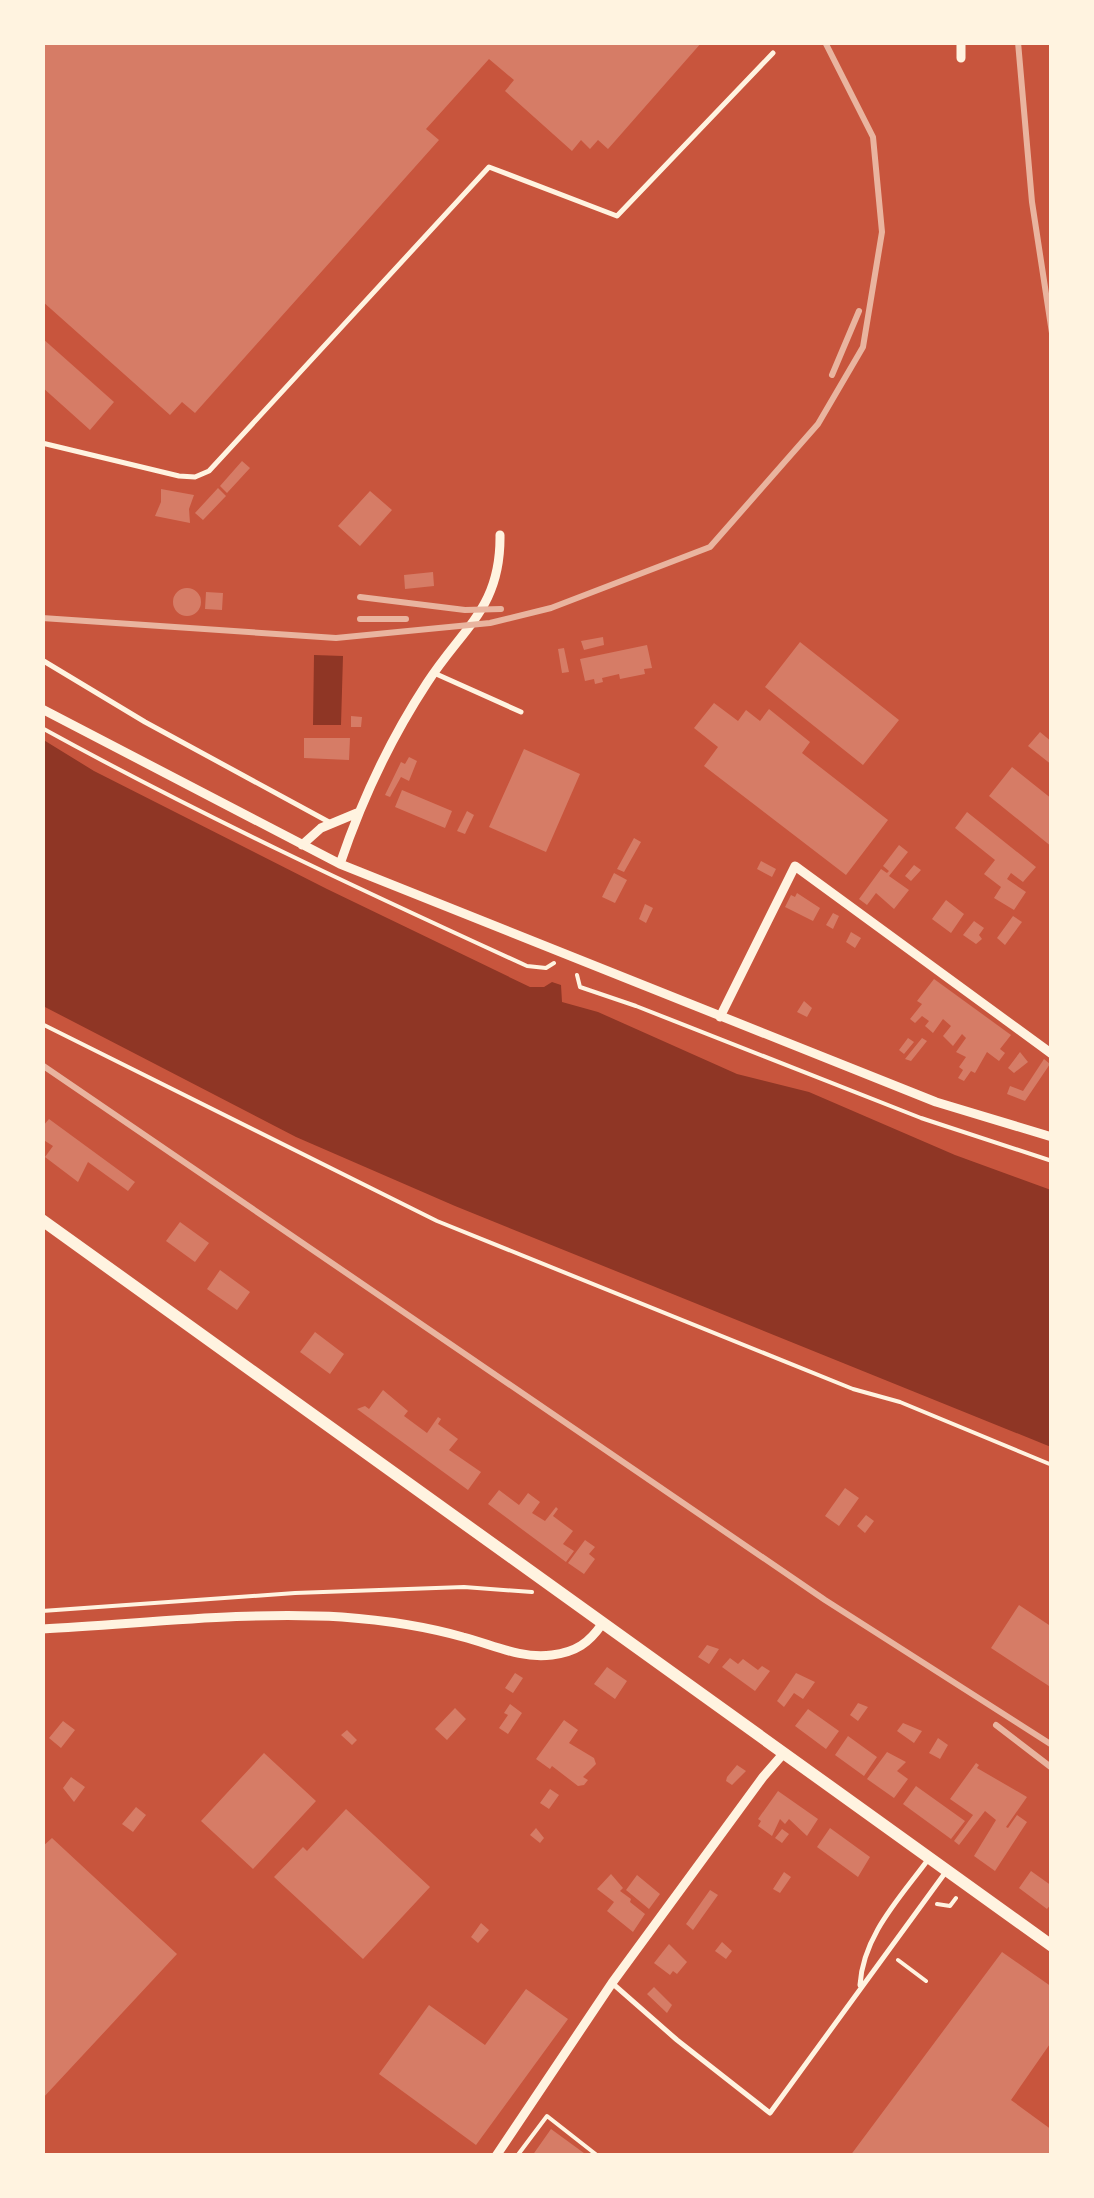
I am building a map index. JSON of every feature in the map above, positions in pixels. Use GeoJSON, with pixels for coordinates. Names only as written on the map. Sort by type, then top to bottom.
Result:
{"type":"FeatureCollection","features":[{"type":"Feature","properties":{"kind":"main road"},"geometry":{"type":"LineString","coordinates":[[42,1220],[1052,1946]]}},
{"type":"Feature","properties":{"kind":"street"},"geometry":{"type":"LineString","coordinates":[[961,42],[962,58]]}},
{"type":"Feature","properties":{"kind":"street"},"geometry":{"type":"LineString","coordinates":[[340,864],[357,813],[434,673],[484,609],[496,582],[500,536]]}},
{"type":"Feature","properties":{"kind":"street"},"geometry":{"type":"LineString","coordinates":[[42,709],[340,864],[936,1102],[1052,1137]]}},
{"type":"Feature","properties":{"kind":"street"},"geometry":{"type":"LineString","coordinates":[[302,845],[321,828],[357,813]]}},
{"type":"Feature","properties":{"kind":"street"},"geometry":{"type":"LineString","coordinates":[[720,1017],[795,866],[1052,1054]]}},
{"type":"Feature","properties":{"kind":"street"},"geometry":{"type":"LineString","coordinates":[[42,1629],[271,1616],[340,1617],[412,1625],[516,1655],[554,1655],[587,1645],[602,1624]]}},
{"type":"Feature","properties":{"kind":"street"},"geometry":{"type":"LineString","coordinates":[[496,2156],[612,1983],[783,1754]]}},
{"type":"Feature","properties":{"kind":"lane"},"geometry":{"type":"LineString","coordinates":[[42,443],[196,477],[208,470],[489,168],[617,216],[773,53]]}},
{"type":"Feature","properties":{"kind":"lane"},"geometry":{"type":"LineString","coordinates":[[42,660],[145,722],[332,824]]}},
{"type":"Feature","properties":{"kind":"lane"},"geometry":{"type":"LineString","coordinates":[[434,673],[521,712]]}},
{"type":"Feature","properties":{"kind":"lane"},"geometry":{"type":"LineString","coordinates":[[860,1988],[870,1940],[929,1858]]}},
{"type":"Feature","properties":{"kind":"lane"},"geometry":{"type":"LineString","coordinates":[[612,1983],[770,2113],[946,1872]]}},
{"type":"Feature","properties":{"kind":"path"},"geometry":{"type":"LineString","coordinates":[[42,1024],[437,1221],[1052,1465]]}},
{"type":"Feature","properties":{"kind":"path"},"geometry":{"type":"LineString","coordinates":[[42,1612],[332,1592],[464,1587],[528,1593]]}},
{"type":"Feature","properties":{"kind":"path"},"geometry":{"type":"LineString","coordinates":[[928,1916],[938,1902],[950,1906],[956,1898]]}},
{"type":"Feature","properties":{"kind":"path"},"geometry":{"type":"LineString","coordinates":[[897,1959],[926,1981]]}},
{"type":"Feature","properties":{"kind":"path"},"geometry":{"type":"LineString","coordinates":[[518,2156],[547,2116],[598,2156]]}},
{"type":"Feature","properties":{"kind":"shaded area"},"geometry":{"type":"Polygon","coordinates":[[[314,655],[343,656],[341,725],[313,725],[314,655]]]}},
{"type":"Feature","properties":{"kind":"shaded area"},"geometry":{"type":"Polygon","coordinates":[[[42,739],[94,771],[530,987],[544,987],[552,982],[561,985],[562,1002],[598,1012],[737,1074],[809,1092],[955,1155],[1051,1190],[1051,1447],[455,1206],[296,1137],[43,1006],[42,739]]]}},
{"type":"Feature","properties":{"kind":"building"},"geometry":{"type":"Polygon","coordinates":[[[42,42],[702,42],[608,149],[598,140],[590,149],[581,140],[572,151],[505,91],[514,80],[489,59],[426,129],[439,140],[195,413],[182,402],[170,415],[42,301],[42,42]]]}},
{"type":"Feature","properties":{"kind":"building"},"geometry":{"type":"Polygon","coordinates":[[[42,338],[114,402],[90,430],[42,387],[42,338]]]}},
{"type":"Feature","properties":{"kind":"building"},"geometry":{"type":"Polygon","coordinates":[[[242,461],[250,468],[227,493],[220,486],[242,461]]]}},
{"type":"Feature","properties":{"kind":"building"},"geometry":{"type":"Polygon","coordinates":[[[218,488],[226,496],[203,520],[195,513],[218,488]]]}},
{"type":"Feature","properties":{"kind":"building"},"geometry":{"type":"Polygon","coordinates":[[[161,489],[194,495],[190,523],[155,516],[161,489]]]}},
{"type":"Feature","properties":{"kind":"building"},"geometry":{"type":"Polygon","coordinates":[[[370,491],[392,510],[360,546],[338,526],[370,491]]]}},
{"type":"Feature","properties":{"kind":"building"},"geometry":{"type":"Polygon","coordinates":[[[433,572],[434,586],[405,589],[404,575],[433,572]]]}},
{"type":"Feature","properties":{"kind":"building"},"geometry":{"type":"Polygon","coordinates":[[[187,588],[197,592],[201,602],[197,612],[187,616],[177,612],[173,602],[177,592],[187,588]]]}},
{"type":"Feature","properties":{"kind":"building"},"geometry":{"type":"Polygon","coordinates":[[[206,592],[223,593],[222,610],[205,609],[206,592]]]}},
{"type":"Feature","properties":{"kind":"building"},"geometry":{"type":"Polygon","coordinates":[[[603,637],[604,645],[584,650],[581,641],[603,637]]]}},
{"type":"Feature","properties":{"kind":"building"},"geometry":{"type":"Polygon","coordinates":[[[800,642],[899,720],[863,765],[765,687],[800,642]]]}},
{"type":"Feature","properties":{"kind":"building"},"geometry":{"type":"Polygon","coordinates":[[[647,645],[652,668],[644,669],[645,674],[620,679],[619,674],[595,684],[594,679],[585,681],[580,659],[647,645]]]}},
{"type":"Feature","properties":{"kind":"building"},"geometry":{"type":"Polygon","coordinates":[[[564,648],[569,672],[562,673],[558,649],[564,648]]]}},
{"type":"Feature","properties":{"kind":"building"},"geometry":{"type":"Polygon","coordinates":[[[714,703],[738,721],[746,710],[760,721],[769,709],[810,742],[802,753],[888,820],[846,875],[704,766],[718,747],[694,728],[714,703]]]}},
{"type":"Feature","properties":{"kind":"building"},"geometry":{"type":"Polygon","coordinates":[[[351,716],[362,717],[361,727],[351,727],[351,716]]]}},
{"type":"Feature","properties":{"kind":"building"},"geometry":{"type":"Polygon","coordinates":[[[1040,732],[1052,742],[1052,765],[1028,746],[1040,732]]]}},
{"type":"Feature","properties":{"kind":"building"},"geometry":{"type":"Polygon","coordinates":[[[304,738],[350,738],[349,760],[304,758],[304,738]]]}},
{"type":"Feature","properties":{"kind":"building"},"geometry":{"type":"Polygon","coordinates":[[[524,749],[580,774],[546,852],[489,827],[524,749]]]}},
{"type":"Feature","properties":{"kind":"building"},"geometry":{"type":"Polygon","coordinates":[[[409,757],[417,761],[409,781],[401,777],[390,797],[385,795],[401,762],[405,764],[409,757]]]}},
{"type":"Feature","properties":{"kind":"building"},"geometry":{"type":"Polygon","coordinates":[[[1012,767],[1052,799],[1052,847],[989,796],[1012,767]]]}},
{"type":"Feature","properties":{"kind":"building"},"geometry":{"type":"Polygon","coordinates":[[[402,790],[452,811],[445,828],[395,807],[402,790]]]}},
{"type":"Feature","properties":{"kind":"building"},"geometry":{"type":"Polygon","coordinates":[[[467,811],[474,815],[465,834],[457,831],[467,811]]]}},
{"type":"Feature","properties":{"kind":"building"},"geometry":{"type":"Polygon","coordinates":[[[967,812],[1036,867],[1023,882],[1011,873],[1007,879],[1026,892],[1014,910],[994,898],[1001,887],[984,874],[995,860],[955,828],[967,812]]]}},
{"type":"Feature","properties":{"kind":"building"},"geometry":{"type":"Polygon","coordinates":[[[634,838],[641,842],[624,872],[617,869],[634,838]]]}},
{"type":"Feature","properties":{"kind":"building"},"geometry":{"type":"Polygon","coordinates":[[[899,845],[908,852],[889,876],[909,890],[894,909],[876,893],[867,905],[859,899],[881,869],[889,871],[883,866],[899,845]]]}},
{"type":"Feature","properties":{"kind":"building"},"geometry":{"type":"Polygon","coordinates":[[[761,861],[776,869],[772,877],[757,869],[761,861]]]}},
{"type":"Feature","properties":{"kind":"building"},"geometry":{"type":"Polygon","coordinates":[[[914,865],[921,870],[911,881],[905,876],[914,865]]]}},
{"type":"Feature","properties":{"kind":"building"},"geometry":{"type":"Polygon","coordinates":[[[614,873],[627,880],[615,903],[602,897],[614,873]]]}},
{"type":"Feature","properties":{"kind":"building"},"geometry":{"type":"Polygon","coordinates":[[[797,893],[820,908],[813,921],[785,907],[791,895],[795,897],[797,893]]]}},
{"type":"Feature","properties":{"kind":"building"},"geometry":{"type":"Polygon","coordinates":[[[946,900],[964,914],[951,933],[932,919],[946,900]]]}},
{"type":"Feature","properties":{"kind":"building"},"geometry":{"type":"Polygon","coordinates":[[[645,904],[653,908],[646,923],[639,919],[645,904]]]}},
{"type":"Feature","properties":{"kind":"building"},"geometry":{"type":"Polygon","coordinates":[[[833,913],[839,916],[833,929],[826,925],[833,913]]]}},
{"type":"Feature","properties":{"kind":"building"},"geometry":{"type":"Polygon","coordinates":[[[1013,916],[1022,922],[1005,945],[997,938],[1013,916]]]}},
{"type":"Feature","properties":{"kind":"building"},"geometry":{"type":"Polygon","coordinates":[[[974,921],[984,928],[979,935],[982,939],[976,944],[963,935],[974,921]]]}},
{"type":"Feature","properties":{"kind":"building"},"geometry":{"type":"Polygon","coordinates":[[[851,932],[861,938],[855,948],[846,942],[851,932]]]}},
{"type":"Feature","properties":{"kind":"building"},"geometry":{"type":"Polygon","coordinates":[[[934,979],[1011,1035],[1000,1049],[1005,1053],[999,1061],[987,1052],[975,1073],[971,1071],[964,1081],[958,1078],[966,1057],[956,1052],[966,1038],[962,1034],[953,1046],[943,1036],[951,1026],[943,1019],[933,1033],[925,1026],[929,1021],[922,1016],[915,1023],[910,1019],[922,1004],[917,1001],[934,979]]]}},
{"type":"Feature","properties":{"kind":"building"},"geometry":{"type":"Polygon","coordinates":[[[804,1001],[812,1008],[807,1017],[797,1012],[804,1001]]]}},
{"type":"Feature","properties":{"kind":"building"},"geometry":{"type":"Polygon","coordinates":[[[908,1038],[914,1042],[904,1054],[899,1050],[908,1038]]]}},
{"type":"Feature","properties":{"kind":"building"},"geometry":{"type":"Polygon","coordinates":[[[922,1038],[927,1041],[911,1061],[905,1059],[922,1038]]]}},
{"type":"Feature","properties":{"kind":"building"},"geometry":{"type":"Polygon","coordinates":[[[1020,1052],[1028,1062],[1014,1073],[1008,1068],[1020,1052]]]}},
{"type":"Feature","properties":{"kind":"building"},"geometry":{"type":"Polygon","coordinates":[[[1044,1059],[1050,1064],[1025,1101],[1007,1094],[1010,1086],[1023,1091],[1044,1059]]]}},
{"type":"Feature","properties":{"kind":"building"},"geometry":{"type":"Polygon","coordinates":[[[49,1119],[135,1182],[128,1191],[88,1162],[78,1182],[45,1157],[53,1146],[42,1139],[42,1127],[49,1119]]]}},
{"type":"Feature","properties":{"kind":"building"},"geometry":{"type":"Polygon","coordinates":[[[180,1222],[209,1243],[195,1262],[166,1241],[180,1222]]]}},
{"type":"Feature","properties":{"kind":"building"},"geometry":{"type":"Polygon","coordinates":[[[220,1270],[250,1292],[237,1310],[207,1289],[220,1270]]]}},
{"type":"Feature","properties":{"kind":"building"},"geometry":{"type":"Polygon","coordinates":[[[315,1332],[344,1354],[330,1374],[300,1352],[315,1332]]]}},
{"type":"Feature","properties":{"kind":"building"},"geometry":{"type":"Polygon","coordinates":[[[383,1390],[408,1411],[404,1416],[427,1433],[438,1417],[438,1424],[458,1439],[449,1450],[481,1472],[468,1490],[357,1409],[369,1409],[383,1390]]]}},
{"type":"Feature","properties":{"kind":"building"},"geometry":{"type":"Polygon","coordinates":[[[845,1488],[859,1498],[839,1526],[825,1516],[845,1488]]]}},
{"type":"Feature","properties":{"kind":"building"},"geometry":{"type":"Polygon","coordinates":[[[499,1490],[519,1505],[528,1493],[540,1502],[532,1513],[545,1521],[558,1509],[553,1516],[573,1531],[563,1544],[574,1551],[566,1562],[488,1504],[499,1490]]]}},
{"type":"Feature","properties":{"kind":"building"},"geometry":{"type":"Polygon","coordinates":[[[866,1515],[874,1521],[865,1533],[857,1526],[866,1515]]]}},
{"type":"Feature","properties":{"kind":"building"},"geometry":{"type":"Polygon","coordinates":[[[585,1540],[595,1547],[589,1554],[595,1559],[584,1574],[568,1563],[585,1540]]]}},
{"type":"Feature","properties":{"kind":"building"},"geometry":{"type":"Polygon","coordinates":[[[1019,1605],[1052,1627],[1052,1688],[991,1648],[1019,1605]]]}},
{"type":"Feature","properties":{"kind":"building"},"geometry":{"type":"Polygon","coordinates":[[[707,1645],[719,1649],[709,1664],[698,1657],[707,1645]]]}},
{"type":"Feature","properties":{"kind":"building"},"geometry":{"type":"Polygon","coordinates":[[[730,1658],[738,1664],[743,1659],[758,1670],[762,1666],[770,1671],[755,1691],[722,1667],[730,1658]]]}},
{"type":"Feature","properties":{"kind":"building"},"geometry":{"type":"Polygon","coordinates":[[[607,1667],[627,1681],[615,1699],[594,1684],[607,1667]]]}},
{"type":"Feature","properties":{"kind":"building"},"geometry":{"type":"Polygon","coordinates":[[[515,1673],[523,1678],[513,1693],[505,1688],[515,1673]]]}},
{"type":"Feature","properties":{"kind":"building"},"geometry":{"type":"Polygon","coordinates":[[[796,1673],[815,1682],[803,1699],[794,1693],[784,1707],[777,1701],[796,1673]]]}},
{"type":"Feature","properties":{"kind":"building"},"geometry":{"type":"Polygon","coordinates":[[[858,1703],[868,1707],[858,1721],[850,1715],[858,1703]]]}},
{"type":"Feature","properties":{"kind":"building"},"geometry":{"type":"Polygon","coordinates":[[[510,1704],[522,1713],[508,1734],[499,1728],[510,1704]]]}},
{"type":"Feature","properties":{"kind":"building"},"geometry":{"type":"Polygon","coordinates":[[[455,1708],[466,1719],[447,1740],[435,1729],[455,1708]]]}},
{"type":"Feature","properties":{"kind":"building"},"geometry":{"type":"Polygon","coordinates":[[[808,1709],[839,1731],[826,1749],[795,1726],[808,1709]]]}},
{"type":"Feature","properties":{"kind":"building"},"geometry":{"type":"Polygon","coordinates":[[[564,1720],[578,1730],[569,1743],[594,1758],[596,1764],[583,1777],[588,1780],[584,1785],[578,1786],[536,1759],[564,1720]]]}},
{"type":"Feature","properties":{"kind":"building"},"geometry":{"type":"Polygon","coordinates":[[[63,1721],[75,1730],[61,1748],[49,1738],[63,1721]]]}},
{"type":"Feature","properties":{"kind":"building"},"geometry":{"type":"Polygon","coordinates":[[[903,1723],[922,1731],[914,1743],[897,1731],[903,1723]]]}},
{"type":"Feature","properties":{"kind":"building"},"geometry":{"type":"Polygon","coordinates":[[[347,1730],[357,1740],[352,1745],[341,1735],[347,1730]]]}},
{"type":"Feature","properties":{"kind":"building"},"geometry":{"type":"Polygon","coordinates":[[[848,1736],[877,1757],[864,1776],[835,1755],[848,1736]]]}},
{"type":"Feature","properties":{"kind":"building"},"geometry":{"type":"Polygon","coordinates":[[[938,1738],[948,1745],[940,1759],[929,1753],[938,1738]]]}},
{"type":"Feature","properties":{"kind":"building"},"geometry":{"type":"Polygon","coordinates":[[[887,1752],[906,1762],[897,1771],[908,1779],[894,1798],[867,1779],[887,1752]]]}},
{"type":"Feature","properties":{"kind":"building"},"geometry":{"type":"Polygon","coordinates":[[[264,1753],[316,1801],[253,1869],[201,1821],[264,1753]]]}},
{"type":"Feature","properties":{"kind":"building"},"geometry":{"type":"Polygon","coordinates":[[[976,1763],[977,1768],[1027,1797],[1006,1827],[1017,1815],[1027,1822],[995,1871],[974,1856],[996,1820],[985,1811],[959,1845],[954,1841],[973,1815],[950,1799],[976,1763]]]}},
{"type":"Feature","properties":{"kind":"building"},"geometry":{"type":"Polygon","coordinates":[[[737,1765],[746,1771],[732,1785],[727,1777],[737,1765]]]}},
{"type":"Feature","properties":{"kind":"building"},"geometry":{"type":"Polygon","coordinates":[[[71,1777],[85,1787],[74,1802],[63,1788],[71,1777]]]}},
{"type":"Feature","properties":{"kind":"building"},"geometry":{"type":"Polygon","coordinates":[[[916,1786],[965,1821],[951,1839],[903,1804],[916,1786]]]}},
{"type":"Feature","properties":{"kind":"building"},"geometry":{"type":"Polygon","coordinates":[[[550,1789],[559,1795],[549,1809],[540,1803],[550,1789]]]}},
{"type":"Feature","properties":{"kind":"building"},"geometry":{"type":"Polygon","coordinates":[[[778,1791],[818,1819],[807,1836],[789,1819],[785,1824],[780,1819],[772,1836],[758,1826],[758,1819],[778,1791]]]}},
{"type":"Feature","properties":{"kind":"building"},"geometry":{"type":"Polygon","coordinates":[[[136,1807],[146,1815],[133,1832],[122,1824],[136,1807]]]}},
{"type":"Feature","properties":{"kind":"building"},"geometry":{"type":"Polygon","coordinates":[[[346,1809],[430,1887],[363,1959],[274,1877],[303,1847],[307,1851],[346,1809]]]}},
{"type":"Feature","properties":{"kind":"building"},"geometry":{"type":"Polygon","coordinates":[[[536,1828],[544,1838],[540,1843],[530,1835],[536,1828]]]}},
{"type":"Feature","properties":{"kind":"building"},"geometry":{"type":"Polygon","coordinates":[[[830,1828],[870,1857],[858,1877],[817,1847],[830,1828]]]}},
{"type":"Feature","properties":{"kind":"building"},"geometry":{"type":"Polygon","coordinates":[[[782,1829],[789,1834],[782,1843],[775,1838],[782,1829]]]}},
{"type":"Feature","properties":{"kind":"building"},"geometry":{"type":"Polygon","coordinates":[[[52,1838],[177,1954],[42,2099],[42,1847],[52,1838]]]}},
{"type":"Feature","properties":{"kind":"building"},"geometry":{"type":"Polygon","coordinates":[[[1031,1871],[1052,1886],[1052,1903],[1047,1909],[1019,1888],[1031,1871]]]}},
{"type":"Feature","properties":{"kind":"building"},"geometry":{"type":"Polygon","coordinates":[[[784,1872],[791,1877],[780,1893],[773,1889],[784,1872]]]}},
{"type":"Feature","properties":{"kind":"building"},"geometry":{"type":"Polygon","coordinates":[[[611,1874],[623,1888],[620,1891],[645,1914],[633,1932],[607,1911],[614,1902],[597,1889],[611,1874]]]}},
{"type":"Feature","properties":{"kind":"building"},"geometry":{"type":"Polygon","coordinates":[[[637,1875],[660,1894],[649,1909],[626,1890],[637,1875]]]}},
{"type":"Feature","properties":{"kind":"building"},"geometry":{"type":"Polygon","coordinates":[[[710,1890],[718,1895],[693,1930],[686,1924],[710,1890]]]}},
{"type":"Feature","properties":{"kind":"building"},"geometry":{"type":"Polygon","coordinates":[[[481,1923],[489,1930],[478,1943],[471,1937],[481,1923]]]}},
{"type":"Feature","properties":{"kind":"building"},"geometry":{"type":"Polygon","coordinates":[[[722,1942],[732,1951],[726,1959],[715,1951],[722,1942]]]}},
{"type":"Feature","properties":{"kind":"building"},"geometry":{"type":"Polygon","coordinates":[[[669,1944],[687,1962],[677,1974],[673,1971],[670,1975],[654,1963],[669,1944]]]}},
{"type":"Feature","properties":{"kind":"building"},"geometry":{"type":"Polygon","coordinates":[[[1002,1952],[1052,1987],[1052,2041],[1011,2100],[1052,2130],[1052,2156],[850,2156],[1002,1952]]]}},
{"type":"Feature","properties":{"kind":"building"},"geometry":{"type":"Polygon","coordinates":[[[654,1987],[672,2005],[667,2013],[647,1994],[654,1987]]]}},
{"type":"Feature","properties":{"kind":"building"},"geometry":{"type":"Polygon","coordinates":[[[526,1989],[568,2019],[476,2145],[379,2074],[429,2005],[485,2045],[526,1989]]]}},
{"type":"Feature","properties":{"kind":"building"},"geometry":{"type":"Polygon","coordinates":[[[551,2129],[588,2156],[532,2156],[551,2129]]]}},
{"type":"Feature","properties":{"kind":"railway"},"geometry":{"type":"LineString","coordinates":[[42,618],[336,638],[490,623],[551,608],[710,547],[818,424],[863,347],[882,232],[873,137],[825,42]]}},
{"type":"Feature","properties":{"kind":"railway"},"geometry":{"type":"LineString","coordinates":[[1018,42],[1032,202],[1052,333]]}},
{"type":"Feature","properties":{"kind":"railway"},"geometry":{"type":"LineString","coordinates":[[832,375],[859,311]]}},
{"type":"Feature","properties":{"kind":"railway"},"geometry":{"type":"LineString","coordinates":[[360,597],[465,610],[501,609]]}},
{"type":"Feature","properties":{"kind":"railway"},"geometry":{"type":"LineString","coordinates":[[360,619],[406,619]]}},
{"type":"Feature","properties":{"kind":"railway"},"geometry":{"type":"LineString","coordinates":[[42,1065],[825,1600],[1052,1745]]}},
{"type":"Feature","properties":{"kind":"railway"},"geometry":{"type":"LineString","coordinates":[[996,1725],[1052,1768]]}}]}
